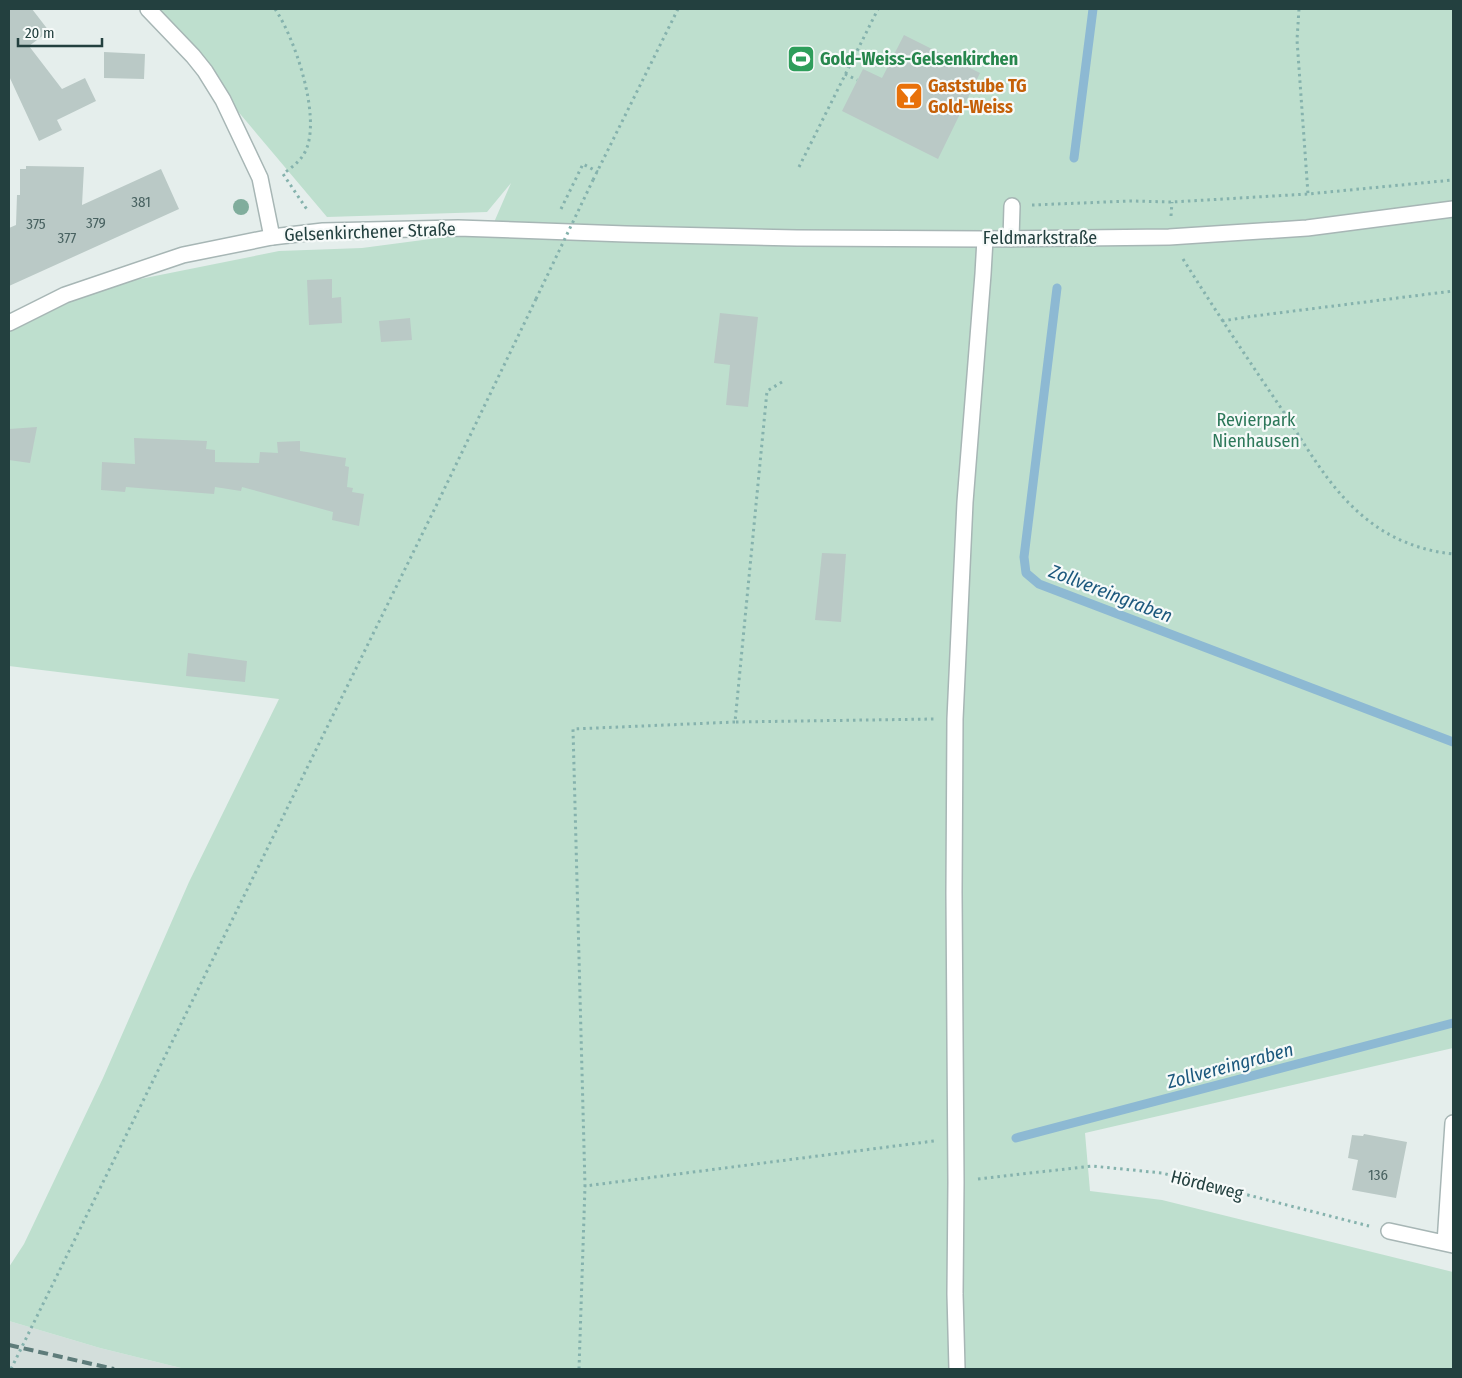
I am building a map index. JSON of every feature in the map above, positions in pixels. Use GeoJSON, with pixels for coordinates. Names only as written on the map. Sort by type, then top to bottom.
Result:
{"type":"FeatureCollection","features":[{"type":"Feature","properties":{"kind":"street"},"geometry":{"type":"LineString","coordinates":[[148,9],[193,56],[223,100],[260,178],[272,236]]}},
{"type":"Feature","properties":{"kind":"street"},"geometry":{"type":"LineString","coordinates":[[1011,239],[1012,206]]}},
{"type":"Feature","properties":{"kind":"street","name":"Feldmarkstraße"},"geometry":{"type":"LineString","coordinates":[[626,234],[985,239],[1169,238],[1307,228],[1453,209]]}},
{"type":"Feature","properties":{"kind":"street","name":"Gelsenkirchener Straße"},"geometry":{"type":"LineString","coordinates":[[9,322],[65,295],[124,274],[183,255],[272,236],[323,231],[458,228],[626,234]]}},
{"type":"Feature","properties":{"kind":"street"},"geometry":{"type":"LineString","coordinates":[[957,1369],[955,1294],[955,719],[965,502],[985,239]]}},
{"type":"Feature","properties":{"kind":"street"},"geometry":{"type":"LineString","coordinates":[[1389,1231],[1449,1244],[1453,1123]]}},
{"type":"Feature","properties":{"kind":"path"},"geometry":{"type":"LineString","coordinates":[[275,9],[296,52],[304,78],[310,114],[307,148],[295,166],[283,174],[323,231]]}},
{"type":"Feature","properties":{"kind":"path"},"geometry":{"type":"LineString","coordinates":[[12,1369],[678,9]]}},
{"type":"Feature","properties":{"kind":"path"},"geometry":{"type":"LineString","coordinates":[[799,167],[878,9]]}},
{"type":"Feature","properties":{"kind":"path"},"geometry":{"type":"LineString","coordinates":[[1299,9],[1297,40],[1308,194]]}},
{"type":"Feature","properties":{"kind":"path"},"geometry":{"type":"LineString","coordinates":[[845,74],[858,80]]}},
{"type":"Feature","properties":{"kind":"path"},"geometry":{"type":"LineString","coordinates":[[564,203],[583,164],[598,172]]}},
{"type":"Feature","properties":{"kind":"path"},"geometry":{"type":"LineString","coordinates":[[1012,206],[1172,202],[1308,194],[1453,180]]}},
{"type":"Feature","properties":{"kind":"path"},"geometry":{"type":"LineString","coordinates":[[1169,238],[1308,450],[1332,483],[1349,502],[1369,521],[1394,538],[1453,554]]}},
{"type":"Feature","properties":{"kind":"path"},"geometry":{"type":"LineString","coordinates":[[1222,321],[1453,291]]}},
{"type":"Feature","properties":{"kind":"path"},"geometry":{"type":"LineString","coordinates":[[735,722],[767,391],[782,382]]}},
{"type":"Feature","properties":{"kind":"path"},"geometry":{"type":"LineString","coordinates":[[579,1369],[585,1186],[573,729],[735,722],[955,719]]}},
{"type":"Feature","properties":{"kind":"path"},"geometry":{"type":"LineString","coordinates":[[585,1186],[955,1138]]}},
{"type":"Feature","properties":{"kind":"path","name":"Hördeweg"},"geometry":{"type":"LineString","coordinates":[[956,1182],[1092,1166],[1154,1172],[1389,1231]]}},
{"type":"Feature","properties":{"kind":"shaded area"},"geometry":{"type":"Polygon","coordinates":[[[9,1321],[100,1348],[185,1369],[9,1369],[9,1321]]]}},
{"type":"Feature","properties":{"kind":"green space"},"geometry":{"type":"Polygon","coordinates":[[[148,9],[1453,9],[1453,207],[1168,236],[492,227],[511,183],[487,212],[327,217],[181,44],[148,9]]]}},
{"type":"Feature","properties":{"kind":"green space","name":"Revierpark Nienhausen"},"geometry":{"type":"Polygon","coordinates":[[[1453,211],[1453,1048],[1085,1133],[1090,1191],[1162,1200],[1453,1272],[1453,1369],[185,1369],[100,1348],[9,1321],[9,1267],[24,1244],[103,1078],[189,882],[279,699],[9,666],[9,332],[62,300],[125,282],[279,251],[362,248],[491,231],[1068,240],[1453,211]]]}},
{"type":"Feature","properties":{"kind":"building"},"geometry":{"type":"Polygon","coordinates":[[[9,9],[32,9],[49,31],[29,46],[62,89],[85,78],[96,101],[57,120],[62,130],[39,141],[9,76],[9,9]]]}},
{"type":"Feature","properties":{"kind":"building","name":"Gaststube TG Gold-Weiss"},"geometry":{"type":"Polygon","coordinates":[[[904,35],[980,73],[938,159],[842,111],[863,69],[882,78],[904,35]]]}},
{"type":"Feature","properties":{"kind":"building"},"geometry":{"type":"Polygon","coordinates":[[[104,52],[145,54],[144,79],[104,78],[104,52]]]}},
{"type":"Feature","properties":{"kind":"building"},"geometry":{"type":"Polygon","coordinates":[[[26,166],[84,167],[82,205],[161,169],[179,209],[9,286],[9,228],[16,225],[17,195],[20,195],[20,169],[26,169],[26,166]]]}},
{"type":"Feature","properties":{"kind":"building"},"geometry":{"type":"Polygon","coordinates":[[[332,279],[332,298],[341,297],[342,323],[309,325],[307,280],[332,279]]]}},
{"type":"Feature","properties":{"kind":"building"},"geometry":{"type":"Polygon","coordinates":[[[720,313],[758,317],[748,407],[726,405],[730,365],[714,363],[720,313]]]}},
{"type":"Feature","properties":{"kind":"building"},"geometry":{"type":"Polygon","coordinates":[[[410,318],[412,340],[381,342],[379,321],[410,318]]]}},
{"type":"Feature","properties":{"kind":"building"},"geometry":{"type":"Polygon","coordinates":[[[37,427],[30,463],[9,460],[9,429],[37,427]]]}},
{"type":"Feature","properties":{"kind":"building"},"geometry":{"type":"Polygon","coordinates":[[[134,438],[207,441],[206,449],[215,450],[215,462],[259,463],[260,452],[278,453],[277,442],[300,441],[300,451],[346,458],[345,466],[349,467],[347,487],[353,488],[352,492],[364,494],[359,526],[332,520],[333,512],[242,487],[241,491],[215,487],[214,494],[126,487],[125,492],[101,490],[102,462],[135,464],[134,438]]]}},
{"type":"Feature","properties":{"kind":"building"},"geometry":{"type":"Polygon","coordinates":[[[822,553],[846,554],[841,622],[815,620],[822,553]]]}},
{"type":"Feature","properties":{"kind":"building"},"geometry":{"type":"Polygon","coordinates":[[[188,653],[247,661],[245,682],[186,676],[188,653]]]}},
{"type":"Feature","properties":{"kind":"building"},"geometry":{"type":"Polygon","coordinates":[[[1364,1134],[1407,1142],[1396,1198],[1352,1190],[1358,1160],[1348,1158],[1352,1135],[1363,1136],[1364,1134]]]}},
{"type":"Feature","properties":{"kind":"waterway","name":"Zollvereingraben"},"geometry":{"type":"LineString","coordinates":[[1074,158],[1093,9]]}},
{"type":"Feature","properties":{"kind":"waterway","name":"Zollvereingraben"},"geometry":{"type":"LineString","coordinates":[[1057,288],[1024,557],[1026,573],[1039,584],[1453,742]]}},
{"type":"Feature","properties":{"kind":"waterway","name":"Zollvereingraben"},"geometry":{"type":"LineString","coordinates":[[1016,1138],[1453,1023]]}},
{"type":"Feature","properties":{"kind":"railway"},"geometry":{"type":"LineString","coordinates":[[9,1345],[114,1369]]}},
{"type":"Feature","properties":{"kind":"place","name":"Gold-Weiss-Gelsenkirchen"},"geometry":{"type":"Point","coordinates":[801,59]}},
{"type":"Feature","properties":{"kind":"place","name":"Gaststube TG Gold-Weiss"},"geometry":{"type":"Point","coordinates":[909,96]}}]}
